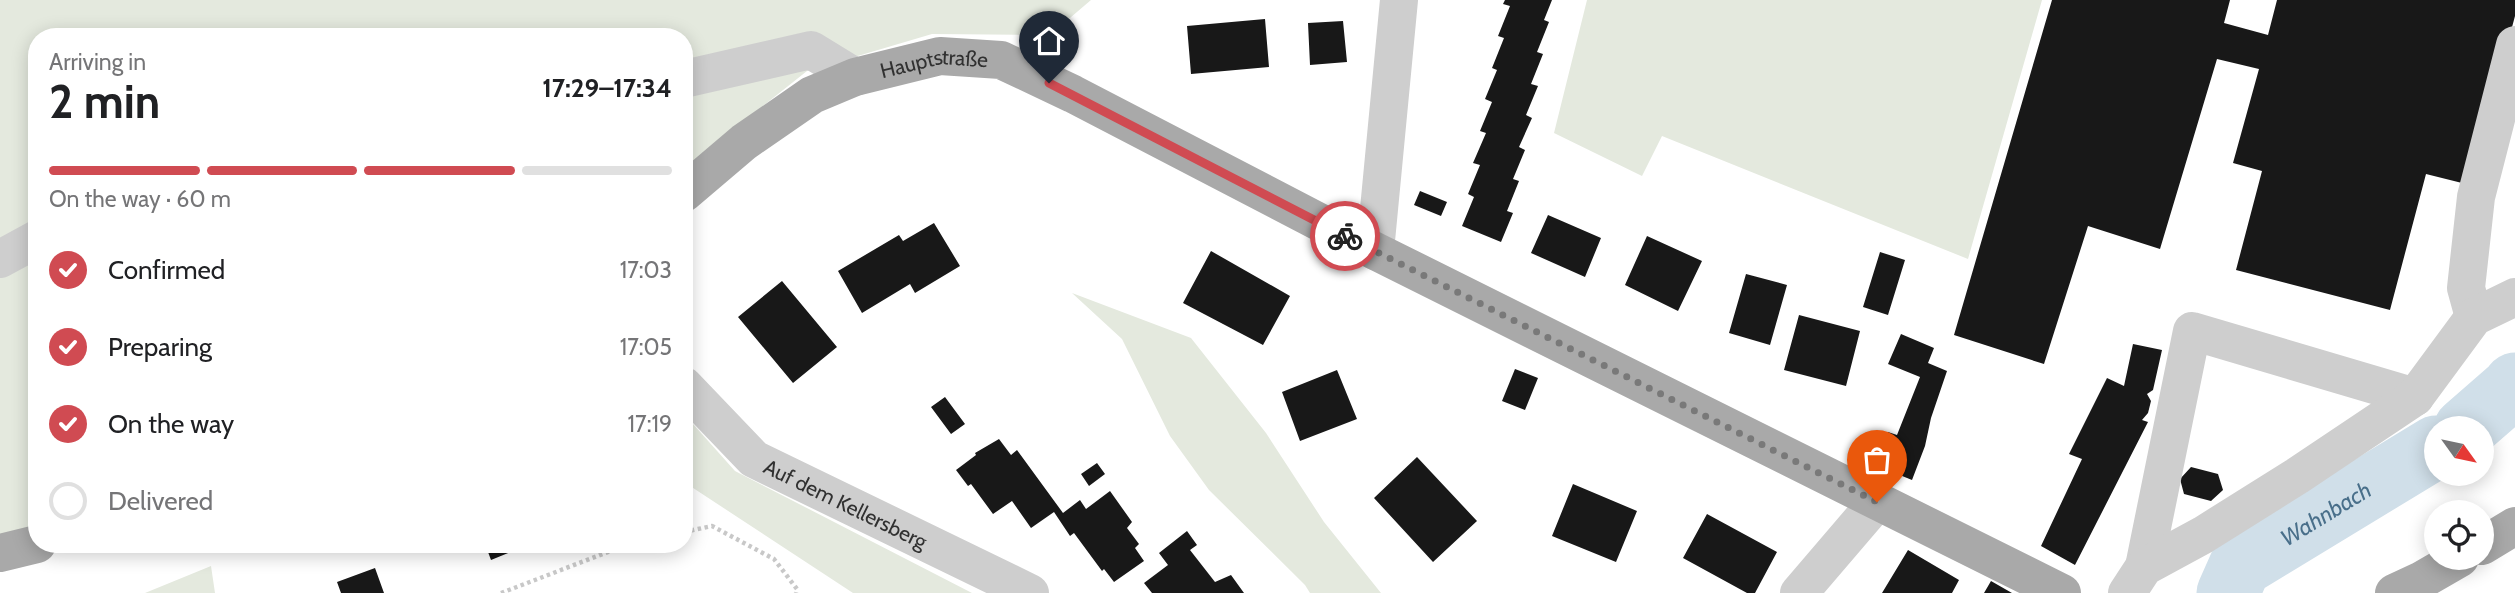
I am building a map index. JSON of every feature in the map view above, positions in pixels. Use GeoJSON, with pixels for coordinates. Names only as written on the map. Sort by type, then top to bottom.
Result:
{"type":"FeatureCollection","features":[{"type":"Feature","properties":{"kind":"main road","name":"Hauptstraße"},"geometry":{"type":"LineString","coordinates":[[693,185],[744,142],[812,95],[855,78],[940,56],[1001,60],[1073,94],[1375,251],[2062,593]]}},
{"type":"Feature","properties":{"kind":"main road"},"geometry":{"type":"LineString","coordinates":[[2494,539],[2515,526]]}},
{"type":"Feature","properties":{"kind":"main road"},"geometry":{"type":"LineString","coordinates":[[0,553],[28,546]]}},
{"type":"Feature","properties":{"kind":"main road"},"geometry":{"type":"LineString","coordinates":[[2394,593],[2439,570]]}},
{"type":"Feature","properties":{"kind":"street"},"geometry":{"type":"LineString","coordinates":[[1375,251],[1399,0]]}},
{"type":"Feature","properties":{"kind":"street"},"geometry":{"type":"LineString","coordinates":[[2474,317],[2466,288],[2476,197],[2515,45]]}},
{"type":"Feature","properties":{"kind":"street"},"geometry":{"type":"LineString","coordinates":[[693,77],[811,50],[855,78]]}},
{"type":"Feature","properties":{"kind":"street"},"geometry":{"type":"LineString","coordinates":[[0,259],[28,244]]}},
{"type":"Feature","properties":{"kind":"street"},"geometry":{"type":"LineString","coordinates":[[2135,580],[2415,397],[2474,317],[2515,297]]}},
{"type":"Feature","properties":{"kind":"street"},"geometry":{"type":"LineString","coordinates":[[2135,580],[2192,331],[2415,397]]}},
{"type":"Feature","properties":{"kind":"street","name":"Auf dem Kellersberg"},"geometry":{"type":"LineString","coordinates":[[693,395],[754,459],[1030,593]]}},
{"type":"Feature","properties":{"kind":"street"},"geometry":{"type":"LineString","coordinates":[[1799,593],[1877,502]]}},
{"type":"Feature","properties":{"kind":"path"},"geometry":{"type":"LineString","coordinates":[[693,530],[712,526],[774,559],[797,589],[796,593]]}},
{"type":"Feature","properties":{"kind":"path"},"geometry":{"type":"LineString","coordinates":[[501,593],[605,553]]}},
{"type":"Feature","properties":{"kind":"shaded area"},"geometry":{"type":"Polygon","coordinates":[[[0,0],[1091,0],[1050,35],[932,34],[807,71],[693,162],[693,28],[28,28],[28,528],[0,535],[0,0]]]}},
{"type":"Feature","properties":{"kind":"shaded area"},"geometry":{"type":"Polygon","coordinates":[[[1587,0],[2042,0],[1968,259],[1662,136],[1642,176],[1554,133],[1587,0]]]}},
{"type":"Feature","properties":{"kind":"shaded area"},"geometry":{"type":"Polygon","coordinates":[[[1072,293],[1191,338],[1266,433],[1324,522],[1381,593],[1310,593],[1209,490],[1170,436],[1122,339],[1072,293]]]}},
{"type":"Feature","properties":{"kind":"shaded area"},"geometry":{"type":"Polygon","coordinates":[[[693,424],[735,471],[972,593],[853,593],[693,488],[693,424]]]}},
{"type":"Feature","properties":{"kind":"shaded area"},"geometry":{"type":"Polygon","coordinates":[[[211,566],[215,593],[145,593],[211,566]]]}},
{"type":"Feature","properties":{"kind":"building"},"geometry":{"type":"Polygon","coordinates":[[[1505,0],[1552,0],[1544,20],[1549,22],[1537,52],[1543,54],[1531,84],[1538,86],[1526,115],[1532,118],[1519,147],[1525,150],[1513,179],[1519,181],[1507,211],[1513,213],[1501,242],[1462,226],[1474,197],[1468,194],[1480,165],[1473,163],[1486,133],[1480,131],[1492,102],[1485,99],[1497,70],[1492,68],[1504,38],[1498,36],[1510,6],[1503,4],[1505,0]]]}},
{"type":"Feature","properties":{"kind":"building"},"geometry":{"type":"Polygon","coordinates":[[[2052,0],[2230,0],[2224,23],[2268,35],[2277,0],[2515,0],[2515,16],[2470,185],[2426,174],[2390,310],[2236,270],[2262,171],[2233,163],[2259,69],[2217,59],[2160,249],[2088,226],[2044,364],[1954,335],[2052,0]]]}},
{"type":"Feature","properties":{"kind":"building"},"geometry":{"type":"Polygon","coordinates":[[[1265,19],[1269,67],[1191,74],[1187,26],[1265,19]]]}},
{"type":"Feature","properties":{"kind":"building"},"geometry":{"type":"Polygon","coordinates":[[[1343,21],[1347,62],[1310,65],[1308,23],[1343,21]]]}},
{"type":"Feature","properties":{"kind":"building"},"geometry":{"type":"Polygon","coordinates":[[[1420,191],[1447,202],[1441,216],[1414,205],[1420,191]]]}},
{"type":"Feature","properties":{"kind":"building"},"geometry":{"type":"Polygon","coordinates":[[[1548,215],[1601,238],[1585,277],[1531,253],[1548,215]]]}},
{"type":"Feature","properties":{"kind":"building"},"geometry":{"type":"Polygon","coordinates":[[[934,223],[960,266],[915,293],[910,284],[862,313],[838,271],[899,235],[903,241],[934,223]]]}},
{"type":"Feature","properties":{"kind":"building"},"geometry":{"type":"Polygon","coordinates":[[[1647,236],[1702,261],[1678,311],[1625,285],[1647,236]]]}},
{"type":"Feature","properties":{"kind":"building"},"geometry":{"type":"Polygon","coordinates":[[[1211,251],[1290,296],[1263,345],[1183,303],[1211,251]]]}},
{"type":"Feature","properties":{"kind":"building"},"geometry":{"type":"Polygon","coordinates":[[[1880,252],[1905,260],[1888,315],[1863,307],[1880,252]]]}},
{"type":"Feature","properties":{"kind":"building"},"geometry":{"type":"Polygon","coordinates":[[[1746,274],[1787,285],[1770,345],[1729,333],[1746,274]]]}},
{"type":"Feature","properties":{"kind":"building"},"geometry":{"type":"Polygon","coordinates":[[[782,281],[837,347],[793,383],[738,317],[782,281]]]}},
{"type":"Feature","properties":{"kind":"building"},"geometry":{"type":"Polygon","coordinates":[[[1799,315],[1860,331],[1846,386],[1784,370],[1799,315]]]}},
{"type":"Feature","properties":{"kind":"building"},"geometry":{"type":"Polygon","coordinates":[[[1901,334],[1934,348],[1928,363],[1947,371],[1912,480],[1875,465],[1888,432],[1897,435],[1920,377],[1888,364],[1901,334]]]}},
{"type":"Feature","properties":{"kind":"building"},"geometry":{"type":"Polygon","coordinates":[[[2133,344],[2162,350],[2153,390],[2147,394],[2151,401],[2148,413],[2142,420],[2148,422],[2075,565],[2041,546],[2082,459],[2069,454],[2107,378],[2124,386],[2133,344]]]}},
{"type":"Feature","properties":{"kind":"building"},"geometry":{"type":"Polygon","coordinates":[[[1515,369],[1538,378],[1525,410],[1502,401],[1515,369]]]}},
{"type":"Feature","properties":{"kind":"building"},"geometry":{"type":"Polygon","coordinates":[[[1337,370],[1357,419],[1300,441],[1282,392],[1337,370]]]}},
{"type":"Feature","properties":{"kind":"building"},"geometry":{"type":"Polygon","coordinates":[[[945,397],[965,424],[951,434],[931,407],[945,397]]]}},
{"type":"Feature","properties":{"kind":"building"},"geometry":{"type":"Polygon","coordinates":[[[999,439],[1011,455],[1017,450],[1063,513],[1080,500],[1086,509],[1110,491],[1132,522],[1127,528],[1139,544],[1135,548],[1144,561],[1114,582],[1104,569],[1102,571],[1074,533],[1070,536],[1054,512],[1031,528],[1012,501],[993,514],[971,484],[968,486],[956,470],[976,455],[975,453],[999,439]]]}},
{"type":"Feature","properties":{"kind":"building"},"geometry":{"type":"Polygon","coordinates":[[[1417,457],[1477,521],[1433,562],[1374,498],[1417,457]]]}},
{"type":"Feature","properties":{"kind":"building"},"geometry":{"type":"Polygon","coordinates":[[[1097,463],[1105,474],[1089,486],[1081,474],[1097,463]]]}},
{"type":"Feature","properties":{"kind":"building"},"geometry":{"type":"Polygon","coordinates":[[[2191,467],[2218,474],[2223,490],[2211,501],[2184,494],[2180,479],[2191,467]]]}},
{"type":"Feature","properties":{"kind":"building"},"geometry":{"type":"Polygon","coordinates":[[[1573,484],[1637,511],[1616,562],[1552,536],[1573,484]]]}},
{"type":"Feature","properties":{"kind":"building"},"geometry":{"type":"Polygon","coordinates":[[[1707,514],[1777,552],[1755,593],[1747,593],[1683,558],[1707,514]]]}},
{"type":"Feature","properties":{"kind":"building"},"geometry":{"type":"Polygon","coordinates":[[[1187,531],[1197,545],[1190,550],[1215,582],[1231,575],[1244,593],[1152,593],[1144,583],[1168,565],[1159,553],[1187,531]]]}},
{"type":"Feature","properties":{"kind":"building"},"geometry":{"type":"Polygon","coordinates":[[[1908,550],[1959,580],[1952,593],[1882,593],[1908,550]]]}},
{"type":"Feature","properties":{"kind":"building"},"geometry":{"type":"Polygon","coordinates":[[[488,553],[508,553],[491,560],[488,553]]]}},
{"type":"Feature","properties":{"kind":"building"},"geometry":{"type":"Polygon","coordinates":[[[375,568],[384,593],[341,593],[337,582],[375,568]]]}},
{"type":"Feature","properties":{"kind":"building"},"geometry":{"type":"Polygon","coordinates":[[[1991,581],[2012,593],[1984,593],[1991,581]]]}},
{"type":"Feature","properties":{"kind":"waterway","name":"Wahnbach"},"geometry":{"type":"LineString","coordinates":[[2480,416],[2515,384]]}},
{"type":"Feature","properties":{"kind":"waterway","name":"Wahnbach"},"geometry":{"type":"LineString","coordinates":[[2228,593],[2240,566],[2424,454]]}},
{"type":"Feature","properties":{"kind":"way so far"},"geometry":{"type":"LineString","coordinates":[[1345,236],[1877,502]]}},
{"type":"Feature","properties":{"kind":"route"},"geometry":{"type":"LineString","coordinates":[[1049,83],[1345,236]]}}]}
